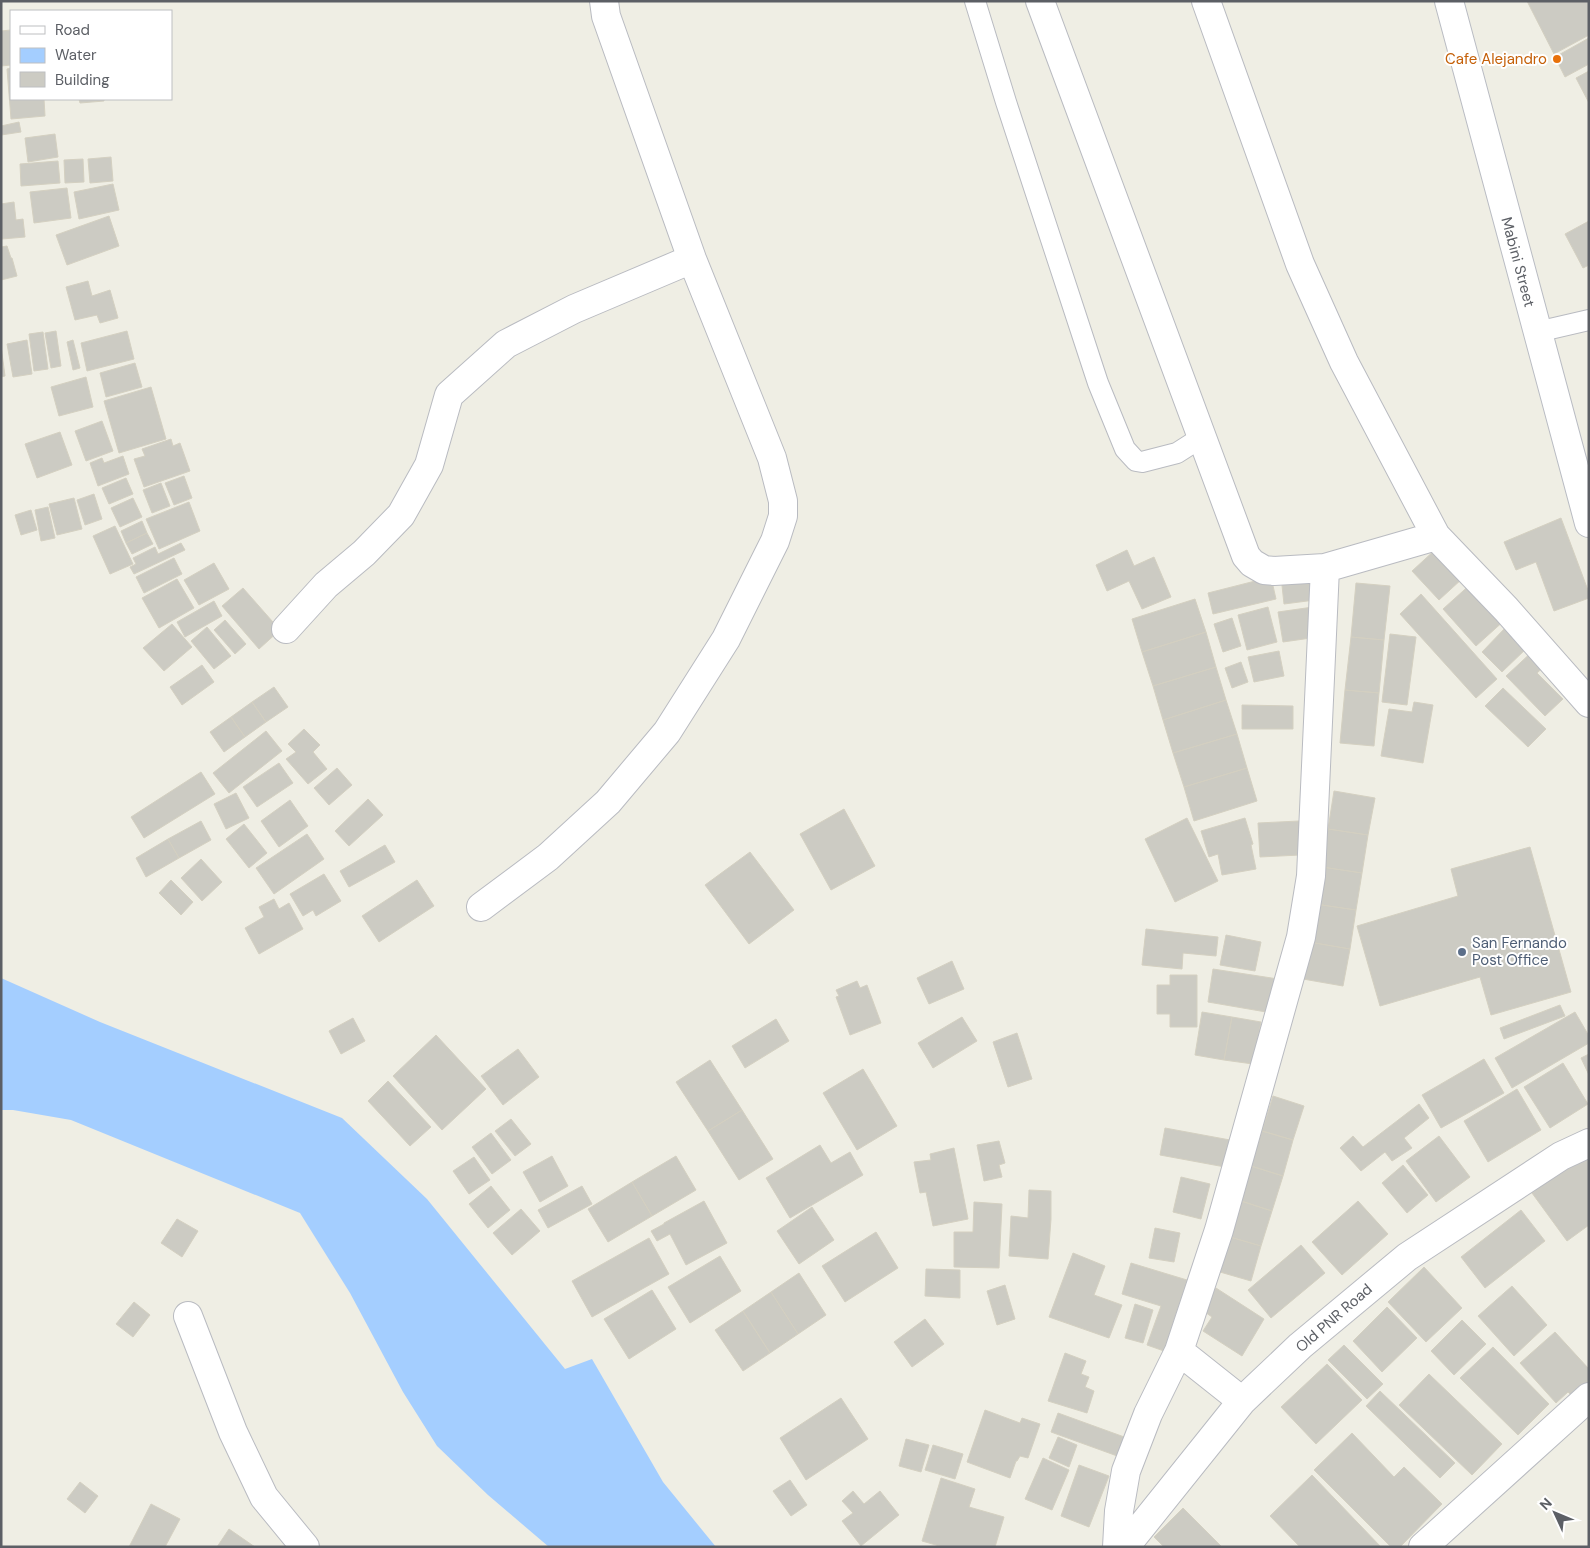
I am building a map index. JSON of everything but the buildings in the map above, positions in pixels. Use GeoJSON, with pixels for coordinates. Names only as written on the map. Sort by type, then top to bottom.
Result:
{"type":"FeatureCollection","features":[{"type":"Feature","properties":{"kind":"street"},"geometry":{"type":"LineString","coordinates":[[481,907],[548,857],[608,802],[667,732],[726,639],[775,541],[783,516],[783,501],[772,458],[692,259],[606,16],[604,1]]}},
{"type":"Feature","properties":{"kind":"street"},"geometry":{"type":"LineString","coordinates":[[1040,1],[1242,548],[1252,563],[1264,570],[1274,571],[1325,568],[1436,536]]}},
{"type":"Feature","properties":{"kind":"street"},"geometry":{"type":"LineString","coordinates":[[1206,1],[1300,264],[1344,362],[1436,536],[1506,609],[1589,702]]}},
{"type":"Feature","properties":{"kind":"street","name":"Mabini Street"},"geometry":{"type":"LineString","coordinates":[[1449,1],[1589,523]]}},
{"type":"Feature","properties":{"kind":"street"},"geometry":{"type":"LineString","coordinates":[[286,629],[326,586],[364,553],[401,515],[429,465],[449,395],[506,344],[574,309],[692,259]]}},
{"type":"Feature","properties":{"kind":"street"},"geometry":{"type":"LineString","coordinates":[[1117,1547],[1119,1511],[1126,1471],[1148,1414],[1179,1351],[1219,1230],[1302,937],[1311,876],[1325,568]]}},
{"type":"Feature","properties":{"kind":"street","name":"Old PNR Road"},"geometry":{"type":"LineString","coordinates":[[1125,1547],[1242,1401],[1300,1346],[1407,1256],[1561,1156],[1589,1143]]}},
{"type":"Feature","properties":{"kind":"street"},"geometry":{"type":"LineString","coordinates":[[188,1316],[233,1432],[264,1497],[305,1547]]}},
{"type":"Feature","properties":{"kind":"street"},"geometry":{"type":"LineString","coordinates":[[1179,1351],[1242,1401]]}},
{"type":"Feature","properties":{"kind":"street"},"geometry":{"type":"LineString","coordinates":[[1422,1547],[1589,1397]]}},
{"type":"Feature","properties":{"kind":"lane"},"geometry":{"type":"LineString","coordinates":[[975,1],[1098,383],[1125,449],[1136,461],[1142,462],[1177,453],[1202,437]]}},
{"type":"Feature","properties":{"kind":"lane"},"geometry":{"type":"LineString","coordinates":[[1537,332],[1589,320]]}},
{"type":"Feature","properties":{"kind":"water"},"geometry":{"type":"Polygon","coordinates":[[[1,978],[100,1022],[342,1118],[427,1199],[565,1369],[592,1359],[663,1482],[716,1547],[549,1547],[488,1495],[437,1446],[403,1392],[350,1293],[300,1213],[71,1120],[13,1110],[1,1110],[1,978]]]}},
{"type":"Feature","properties":{"kind":"place","name":"Cafe Alejandro"},"geometry":{"type":"Point","coordinates":[1557,59]}},
{"type":"Feature","properties":{"kind":"place","name":"San Fernando Post Office"},"geometry":{"type":"Point","coordinates":[1462,952]}}]}
